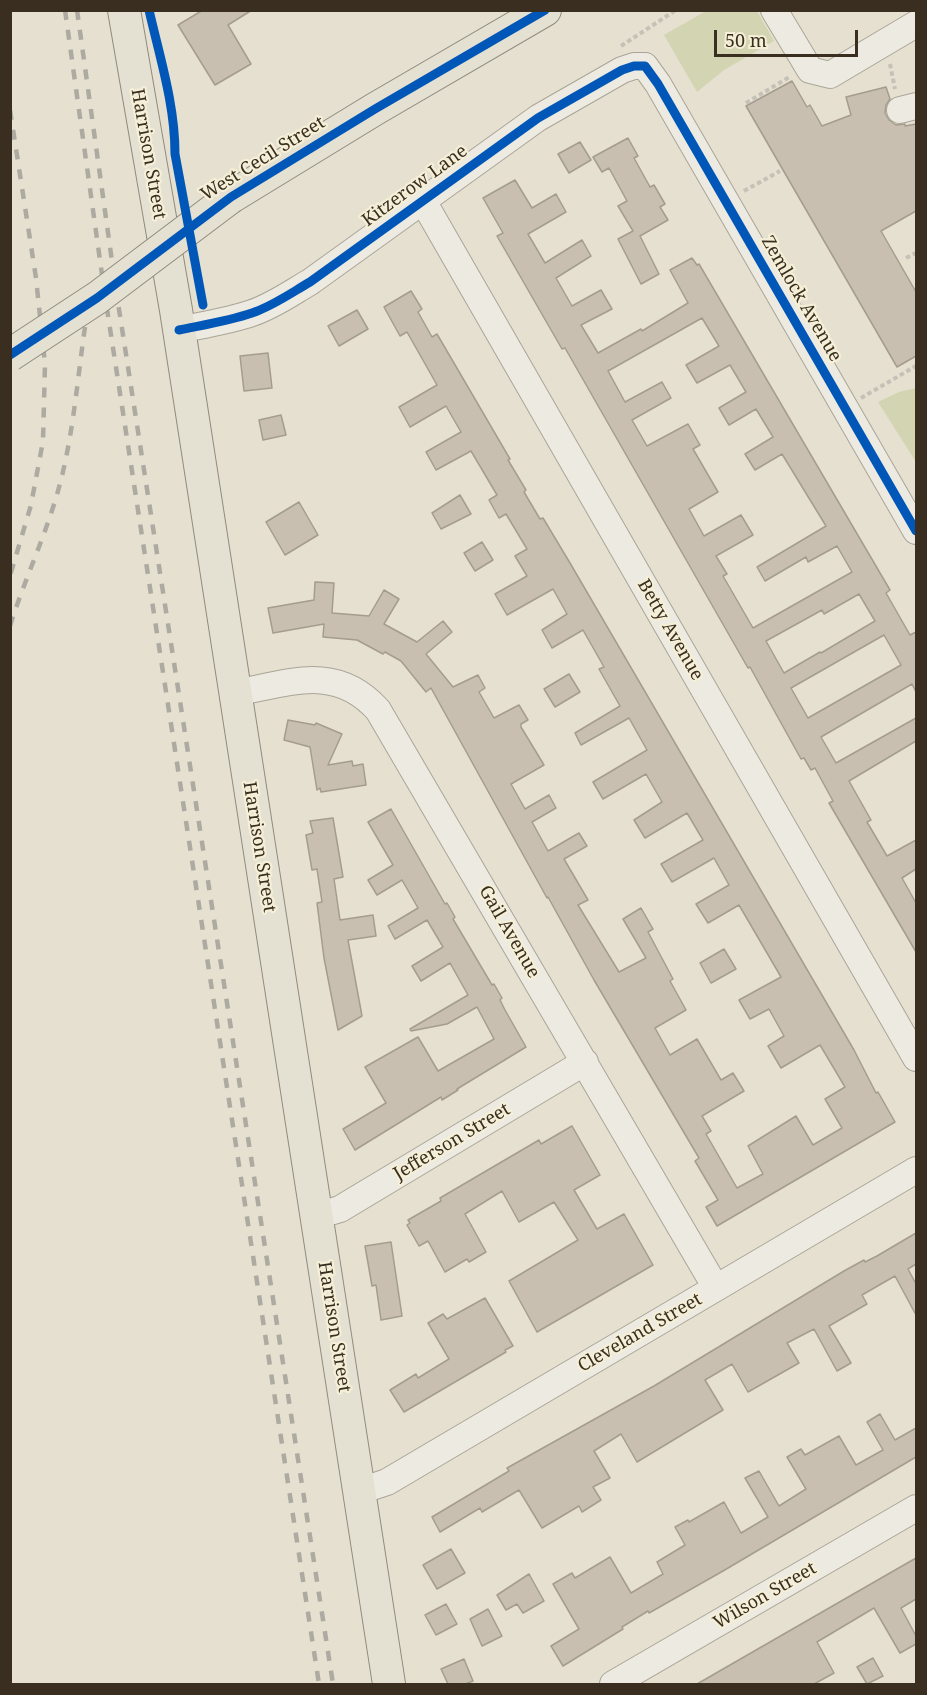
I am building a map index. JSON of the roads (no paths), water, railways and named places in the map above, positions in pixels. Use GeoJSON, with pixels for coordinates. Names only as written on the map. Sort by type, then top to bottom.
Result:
{"type":"FeatureCollection","features":[{"type":"Feature","properties":{"kind":"main road","name":"Harrison Street"},"geometry":{"type":"LineString","coordinates":[[124,10],[179,330],[389,1684]]}},
{"type":"Feature","properties":{"kind":"main road","name":"West Cecil Street"},"geometry":{"type":"LineString","coordinates":[[10,355],[97,298],[231,197],[355,121],[545,10]]}},
{"type":"Feature","properties":{"kind":"street"},"geometry":{"type":"LineString","coordinates":[[774,10],[810,70],[830,75],[916,24]]}},
{"type":"Feature","properties":{"kind":"street","name":"Kitzerow Lane"},"geometry":{"type":"LineString","coordinates":[[179,330],[232,319],[280,301],[310,282],[538,118],[622,70],[634,66],[645,66],[658,84]]}},
{"type":"Feature","properties":{"kind":"street","name":"Zemlock Avenue"},"geometry":{"type":"LineString","coordinates":[[658,84],[916,531]]}},
{"type":"Feature","properties":{"kind":"street","name":"Betty Avenue"},"geometry":{"type":"LineString","coordinates":[[423,201],[916,1058]]}},
{"type":"Feature","properties":{"kind":"street","name":"Gail Avenue"},"geometry":{"type":"LineString","coordinates":[[235,693],[311,680],[326,680],[342,683],[355,689],[368,698],[378,710],[716,1288]]}},
{"type":"Feature","properties":{"kind":"street","name":"Jefferson Street"},"geometry":{"type":"LineString","coordinates":[[316,1216],[340,1209],[585,1062]]}},
{"type":"Feature","properties":{"kind":"street","name":"Cleveland Street"},"geometry":{"type":"LineString","coordinates":[[360,1491],[387,1482],[916,1170]]}},
{"type":"Feature","properties":{"kind":"street","name":"Wilson Street"},"geometry":{"type":"LineString","coordinates":[[613,1684],[916,1508]]}},
{"type":"Feature","properties":{"kind":"railway"},"geometry":{"type":"LineString","coordinates":[[65,10],[105,296],[319,1684]]}},
{"type":"Feature","properties":{"kind":"railway"},"geometry":{"type":"LineString","coordinates":[[77,10],[116,290],[333,1684]]}},
{"type":"Feature","properties":{"kind":"railway"},"geometry":{"type":"LineString","coordinates":[[10,110],[36,278],[45,364],[43,441],[31,505],[10,576]]}},
{"type":"Feature","properties":{"kind":"railway"},"geometry":{"type":"LineString","coordinates":[[10,626],[58,491],[71,430],[85,327]]}}]}
